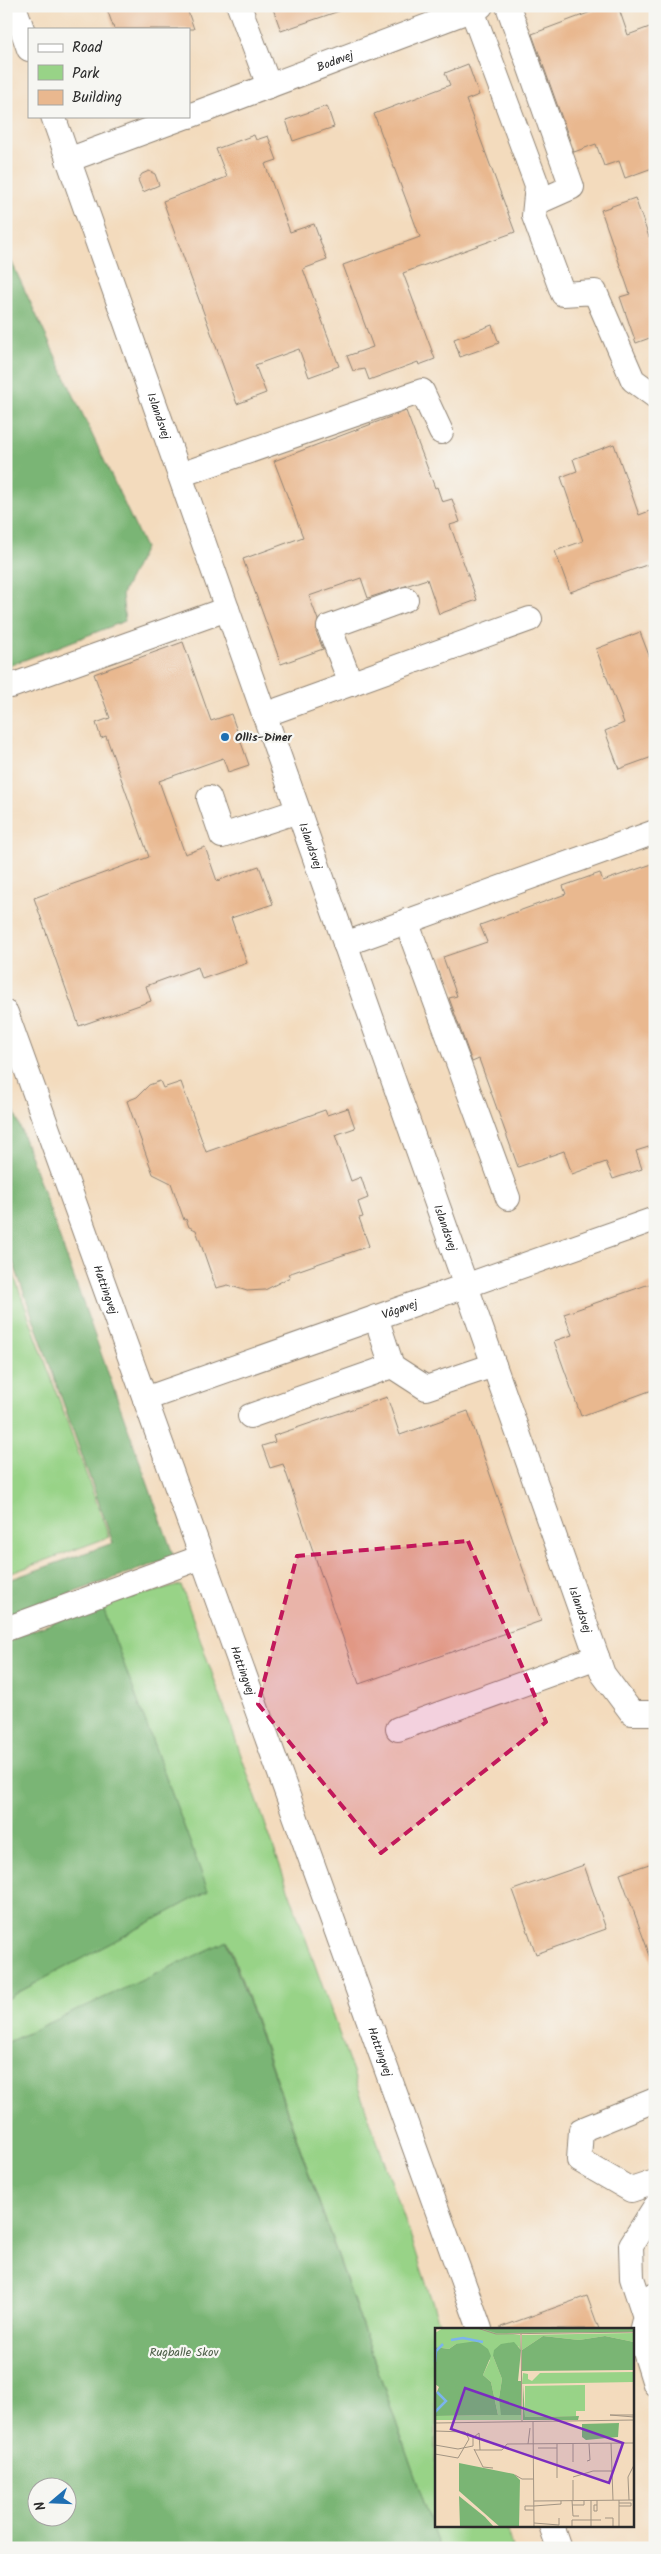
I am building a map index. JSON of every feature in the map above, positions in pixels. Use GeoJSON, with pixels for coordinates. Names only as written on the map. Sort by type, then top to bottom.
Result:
{"type":"FeatureCollection","features":[{"type":"Feature","properties":{"kind":"street"},"geometry":{"type":"LineString","coordinates":[[14,6],[28,46]]}},
{"type":"Feature","properties":{"kind":"street"},"geometry":{"type":"LineString","coordinates":[[239,6],[269,86]]}},
{"type":"Feature","properties":{"kind":"street"},"geometry":{"type":"LineString","coordinates":[[508,6],[572,187],[545,199],[536,196]]}},
{"type":"Feature","properties":{"kind":"street"},"geometry":{"type":"LineString","coordinates":[[477,8],[537,185],[534,216],[563,294],[595,292],[633,380],[655,396]]}},
{"type":"Feature","properties":{"kind":"street","name":"Bodøvej"},"geometry":{"type":"LineString","coordinates":[[190,115],[477,8]]}},
{"type":"Feature","properties":{"kind":"street","name":"Islandsvej"},"geometry":{"type":"LineString","coordinates":[[54,118],[604,1674],[632,1713],[655,1713]]}},
{"type":"Feature","properties":{"kind":"street","name":"Bodøvej"},"geometry":{"type":"LineString","coordinates":[[68,160],[183,118]]}},
{"type":"Feature","properties":{"kind":"street"},"geometry":{"type":"LineString","coordinates":[[180,475],[422,391],[441,432]]}},
{"type":"Feature","properties":{"kind":"street"},"geometry":{"type":"LineString","coordinates":[[351,684],[329,627],[406,599]]}},
{"type":"Feature","properties":{"kind":"street"},"geometry":{"type":"LineString","coordinates":[[12,686],[227,609]]}},
{"type":"Feature","properties":{"kind":"street"},"geometry":{"type":"LineString","coordinates":[[264,715],[530,619]]}},
{"type":"Feature","properties":{"kind":"street"},"geometry":{"type":"LineString","coordinates":[[209,798],[222,836],[298,812]]}},
{"type":"Feature","properties":{"kind":"street"},"geometry":{"type":"LineString","coordinates":[[345,944],[655,832]]}},
{"type":"Feature","properties":{"kind":"street"},"geometry":{"type":"LineString","coordinates":[[406,921],[508,1198]]}},
{"type":"Feature","properties":{"kind":"street","name":"Hattingvej"},"geometry":{"type":"LineString","coordinates":[[6,1013],[480,2328]]}},
{"type":"Feature","properties":{"kind":"street","name":"Vågøvej"},"geometry":{"type":"LineString","coordinates":[[145,1399],[655,1219]]}},
{"type":"Feature","properties":{"kind":"street"},"geometry":{"type":"LineString","coordinates":[[376,1317],[392,1366],[426,1388],[494,1365]]}},
{"type":"Feature","properties":{"kind":"street"},"geometry":{"type":"LineString","coordinates":[[250,1416],[392,1366]]}},
{"type":"Feature","properties":{"kind":"street"},"geometry":{"type":"LineString","coordinates":[[6,1629],[202,1556]]}},
{"type":"Feature","properties":{"kind":"street"},"geometry":{"type":"LineString","coordinates":[[398,1729],[598,1657]]}},
{"type":"Feature","properties":{"kind":"street"},"geometry":{"type":"LineString","coordinates":[[655,2100],[581,2130],[579,2160],[630,2190],[655,2182]]}},
{"type":"Feature","properties":{"kind":"street"},"geometry":{"type":"LineString","coordinates":[[645,2317],[632,2278],[630,2245],[655,2207]]}},
{"type":"Feature","properties":{"kind":"street"},"geometry":{"type":"LineString","coordinates":[[655,2294],[649,2300],[640,2336],[655,2384]]}},
{"type":"Feature","properties":{"kind":"street"},"geometry":{"type":"LineString","coordinates":[[551,2526],[559,2548]]}},
{"type":"Feature","properties":{"kind":"highlighted area"},"geometry":{"type":"Polygon","coordinates":[[[468,1541],[546,1722],[381,1853],[258,1704],[297,1556],[468,1541]]]}},
{"type":"Feature","properties":{"kind":"green space"},"geometry":{"type":"Polygon","coordinates":[[[6,250],[145,548],[122,594],[125,621],[6,667],[6,250]]]}},
{"type":"Feature","properties":{"kind":"green space"},"geometry":{"type":"Polygon","coordinates":[[[6,1088],[174,1557],[6,1616],[6,1581],[113,1543],[6,1242],[6,1088]]]}},
{"type":"Feature","properties":{"kind":"green space"},"geometry":{"type":"Polygon","coordinates":[[[6,1254],[109,1537],[6,1575],[6,1254]]]}},
{"type":"Feature","properties":{"kind":"green space"},"geometry":{"type":"Polygon","coordinates":[[[181,1585],[411,2237],[441,2328],[435,2328],[435,2526],[506,2526],[513,2548],[440,2548],[228,1941],[6,2043],[6,1999],[208,1891],[102,1605],[181,1585]]]}},
{"type":"Feature","properties":{"kind":"green space"},"geometry":{"type":"Polygon","coordinates":[[[102,1605],[208,1891],[6,1999],[6,1640],[102,1605]]]}},
{"type":"Feature","properties":{"kind":"green space","name":"Rugballe Skov"},"geometry":{"type":"Polygon","coordinates":[[[227,1941],[440,2548],[6,2548],[6,2043],[227,1941]]]}},
{"type":"Feature","properties":{"kind":"building"},"geometry":{"type":"Polygon","coordinates":[[[106,6],[186,6],[194,29],[190,28],[114,28],[106,6]]]}},
{"type":"Feature","properties":{"kind":"building"},"geometry":{"type":"Polygon","coordinates":[[[272,6],[345,6],[345,9],[281,31],[272,6]]]}},
{"type":"Feature","properties":{"kind":"building"},"geometry":{"type":"Polygon","coordinates":[[[607,6],[618,6],[628,35],[655,25],[655,167],[625,178],[619,161],[604,166],[596,144],[574,152],[532,34],[607,6]]]}},
{"type":"Feature","properties":{"kind":"building"},"geometry":{"type":"Polygon","coordinates":[[[468,64],[479,95],[466,100],[515,232],[403,273],[435,359],[419,365],[418,362],[369,380],[365,369],[353,371],[347,356],[373,347],[343,265],[420,237],[374,114],[450,85],[445,73],[468,64]]]}},
{"type":"Feature","properties":{"kind":"building"},"geometry":{"type":"Polygon","coordinates":[[[327,106],[334,127],[293,141],[286,120],[327,106]]]}},
{"type":"Feature","properties":{"kind":"building"},"geometry":{"type":"Polygon","coordinates":[[[254,135],[256,140],[268,136],[277,160],[265,164],[290,232],[314,224],[327,260],[303,269],[339,366],[309,377],[299,349],[255,365],[266,393],[237,404],[163,201],[227,177],[216,149],[254,135]]]}},
{"type":"Feature","properties":{"kind":"building"},"geometry":{"type":"Polygon","coordinates":[[[149,171],[155,174],[159,185],[143,192],[138,180],[142,174],[149,171]]]}},
{"type":"Feature","properties":{"kind":"building"},"geometry":{"type":"Polygon","coordinates":[[[635,198],[649,237],[655,235],[655,336],[636,343],[620,297],[630,294],[601,210],[635,198]]]}},
{"type":"Feature","properties":{"kind":"building"},"geometry":{"type":"Polygon","coordinates":[[[492,325],[499,343],[460,357],[454,339],[492,325]]]}},
{"type":"Feature","properties":{"kind":"building"},"geometry":{"type":"Polygon","coordinates":[[[406,411],[442,502],[452,499],[460,522],[450,525],[477,600],[439,614],[427,579],[368,598],[361,578],[309,596],[318,620],[316,632],[323,649],[281,664],[243,559],[303,537],[274,461],[406,411]]]}},
{"type":"Feature","properties":{"kind":"building"},"geometry":{"type":"Polygon","coordinates":[[[614,444],[639,515],[655,509],[655,562],[570,592],[555,551],[583,541],[561,477],[577,471],[573,459],[614,444]]]}},
{"type":"Feature","properties":{"kind":"building"},"geometry":{"type":"Polygon","coordinates":[[[640,632],[655,671],[655,756],[619,769],[605,731],[624,723],[596,649],[640,632]]]}},
{"type":"Feature","properties":{"kind":"building"},"geometry":{"type":"Polygon","coordinates":[[[183,642],[211,721],[231,714],[249,765],[228,772],[223,758],[159,781],[185,854],[205,847],[217,881],[259,866],[273,904],[231,918],[247,963],[202,979],[198,967],[146,986],[151,1001],[79,1026],[34,898],[149,857],[106,736],[101,738],[96,723],[110,718],[94,674],[183,642]]]}},
{"type":"Feature","properties":{"kind":"building"},"geometry":{"type":"Polygon","coordinates":[[[655,863],[655,1145],[636,1151],[642,1169],[613,1179],[606,1162],[572,1174],[564,1151],[518,1167],[479,1059],[472,1062],[449,998],[457,996],[443,957],[487,942],[480,925],[566,894],[563,886],[600,873],[603,881],[655,863]]]}},
{"type":"Feature","properties":{"kind":"building"},"geometry":{"type":"Polygon","coordinates":[[[160,1081],[163,1088],[181,1082],[206,1152],[325,1110],[327,1115],[348,1108],[355,1128],[335,1135],[351,1181],[361,1177],[368,1198],[358,1202],[363,1217],[359,1218],[369,1246],[288,1274],[290,1277],[265,1290],[247,1291],[228,1285],[216,1288],[196,1230],[189,1227],[186,1219],[184,1220],[171,1183],[153,1174],[127,1101],[137,1097],[149,1085],[160,1081]]]}},
{"type":"Feature","properties":{"kind":"building"},"geometry":{"type":"Polygon","coordinates":[[[655,1282],[655,1389],[581,1416],[554,1341],[572,1335],[564,1314],[655,1282]]]}},
{"type":"Feature","properties":{"kind":"building"},"geometry":{"type":"Polygon","coordinates":[[[387,1397],[400,1435],[468,1411],[541,1621],[359,1684],[283,1464],[270,1468],[262,1446],[275,1442],[273,1436],[387,1397]]]}},
{"type":"Feature","properties":{"kind":"building"},"geometry":{"type":"Polygon","coordinates":[[[655,1862],[655,1964],[653,1964],[620,1874],[655,1862]]]}},
{"type":"Feature","properties":{"kind":"building"},"geometry":{"type":"Polygon","coordinates":[[[584,1865],[606,1929],[536,1954],[513,1890],[584,1865]]]}},
{"type":"Feature","properties":{"kind":"building"},"geometry":{"type":"Polygon","coordinates":[[[587,2296],[599,2328],[501,2328],[587,2296]]]}},
{"type":"Feature","properties":{"kind":"place","name":"Ollis-Diner"},"geometry":{"type":"Point","coordinates":[225,737]}}]}
